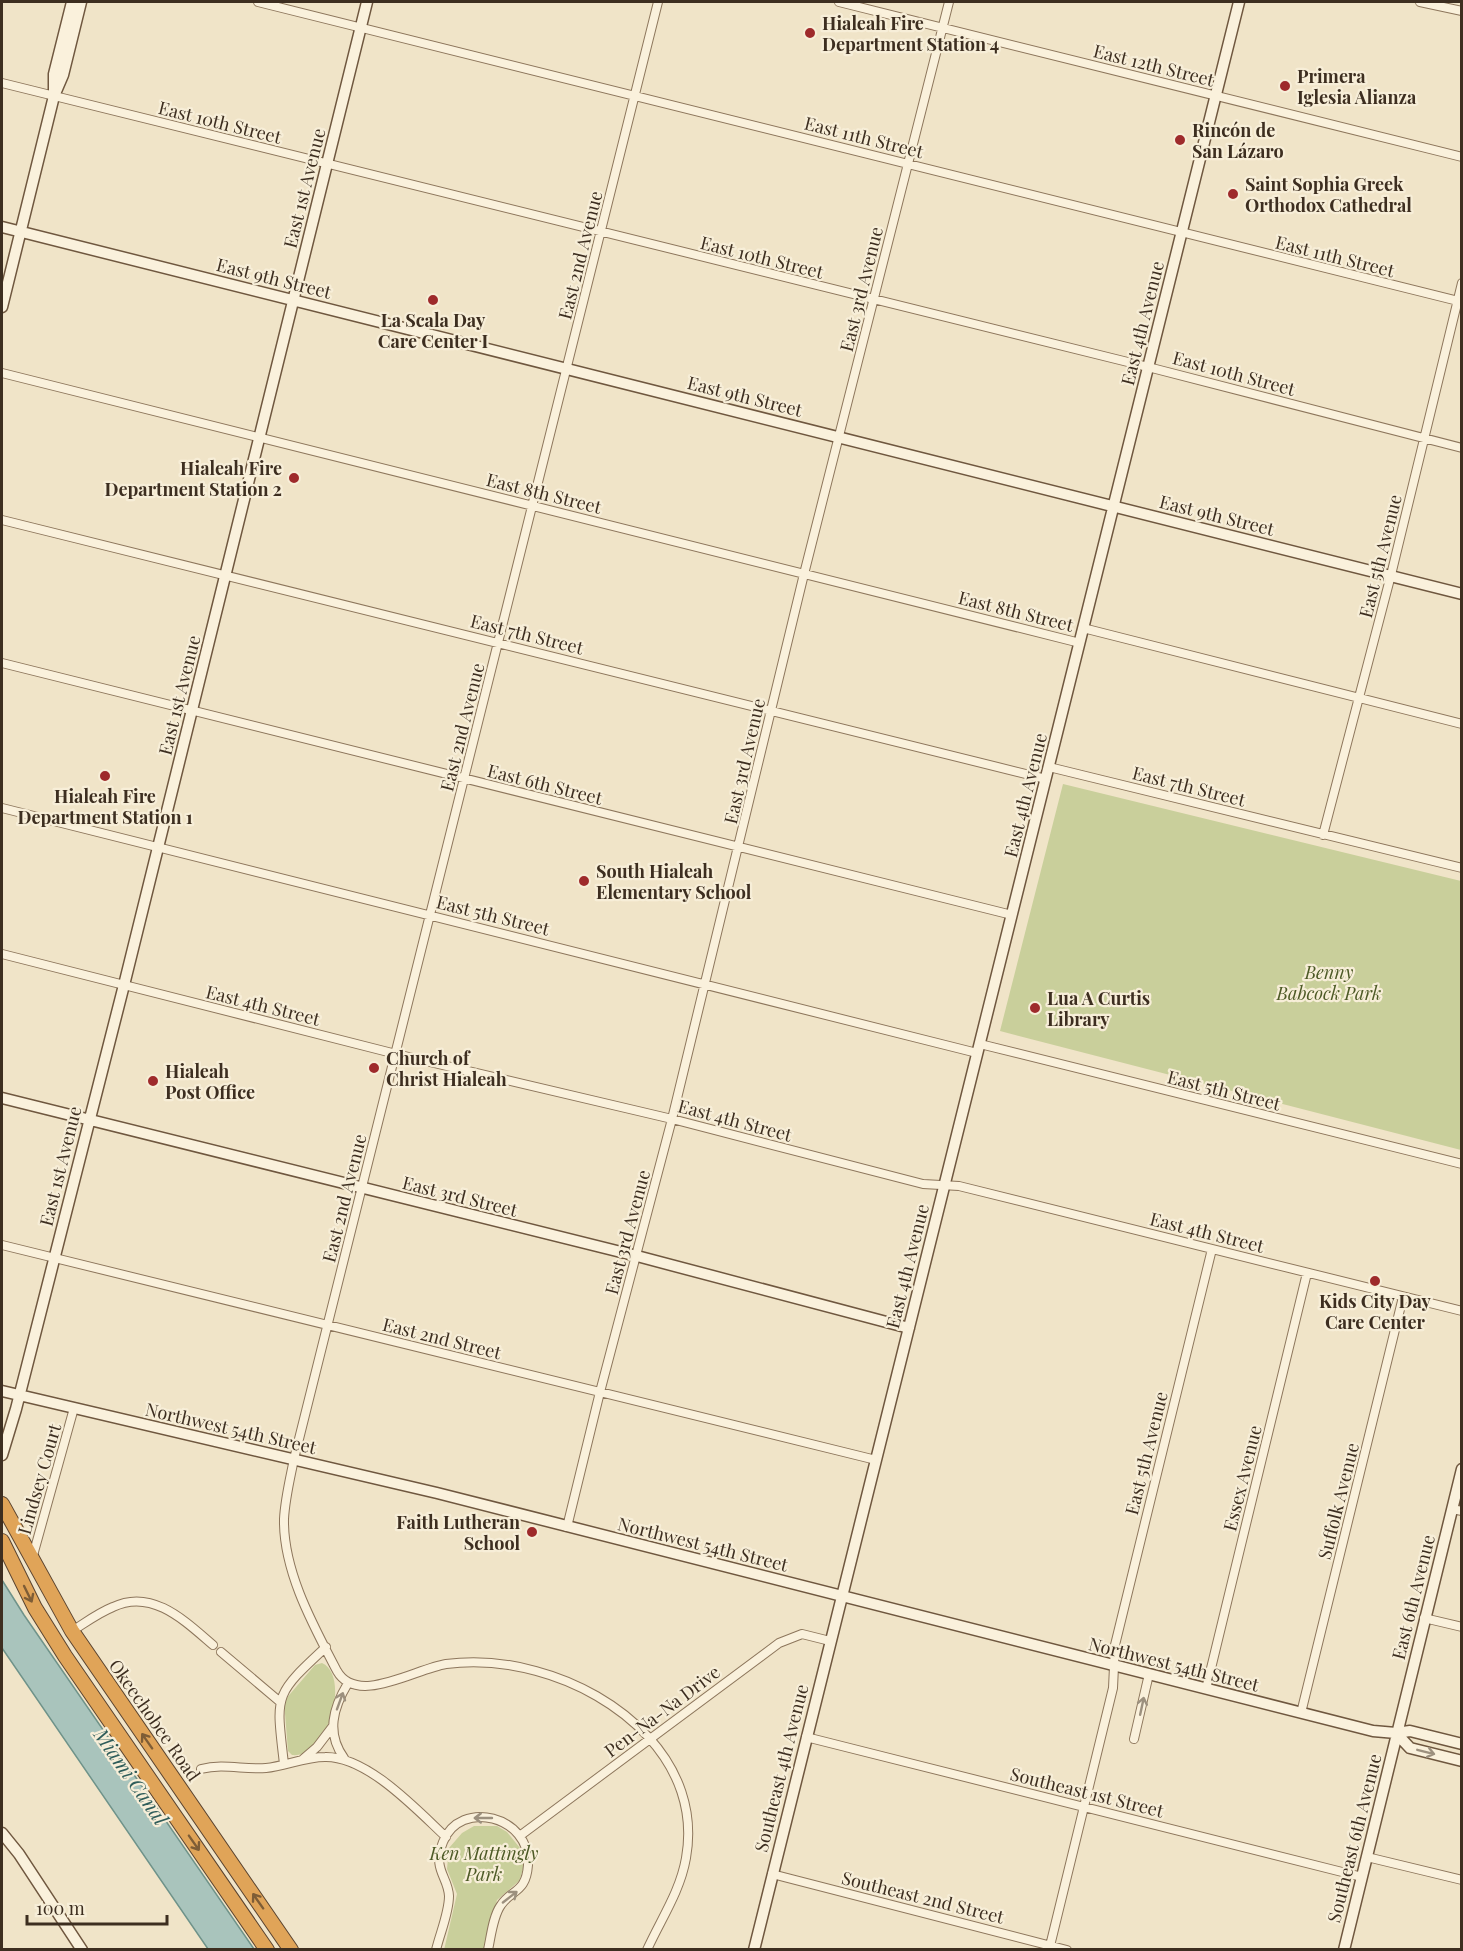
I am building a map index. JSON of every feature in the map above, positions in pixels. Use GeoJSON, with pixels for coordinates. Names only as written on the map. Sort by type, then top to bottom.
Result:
{"type":"FeatureCollection","features":[{"type":"Feature","properties":{"kind":"highway","name":"Okeechobee Road"},"geometry":{"type":"LineString","coordinates":[[2,1504],[72,1631],[291,1950]]}},
{"type":"Feature","properties":{"kind":"highway","name":"Okeechobee Road"},"geometry":{"type":"LineString","coordinates":[[2,1541],[35,1608],[65,1656],[267,1950]]}},
{"type":"Feature","properties":{"kind":"main road"},"geometry":{"type":"LineString","coordinates":[[54,96],[54,74],[72,2]]}},
{"type":"Feature","properties":{"kind":"main road"},"geometry":{"type":"LineString","coordinates":[[2,307],[54,96],[63,75],[81,2]]}},
{"type":"Feature","properties":{"kind":"main road","name":"East 1st Avenue"},"geometry":{"type":"LineString","coordinates":[[2,1455],[124,985],[368,2]]}},
{"type":"Feature","properties":{"kind":"main road","name":"East 4th Avenue"},"geometry":{"type":"LineString","coordinates":[[841,1595],[1239,2]]}},
{"type":"Feature","properties":{"kind":"main road","name":"East 9th Street"},"geometry":{"type":"LineString","coordinates":[[2,227],[1461,594]]}},
{"type":"Feature","properties":{"kind":"main road","name":"East 3rd Street"},"geometry":{"type":"LineString","coordinates":[[2,1098],[637,1256],[909,1328]]}},
{"type":"Feature","properties":{"kind":"main road","name":"Northwest 54th Street"},"geometry":{"type":"LineString","coordinates":[[2,1391],[294,1459],[841,1595],[1373,1731],[1396,1733],[1410,1731],[1461,1744]]}},
{"type":"Feature","properties":{"kind":"main road","name":"East 6th Avenue"},"geometry":{"type":"LineString","coordinates":[[1396,1733],[1424,1618],[1457,1510],[1461,1469]]}},
{"type":"Feature","properties":{"kind":"main road","name":"Southeast 4th Avenue"},"geometry":{"type":"LineString","coordinates":[[754,1950],[841,1595]]}},
{"type":"Feature","properties":{"kind":"main road","name":"Northwest 54th Street"},"geometry":{"type":"LineString","coordinates":[[1396,1733],[1410,1748],[1461,1761]]}},
{"type":"Feature","properties":{"kind":"main road","name":"Southeast 6th Avenue"},"geometry":{"type":"LineString","coordinates":[[1344,1950],[1396,1733]]}},
{"type":"Feature","properties":{"kind":"main road"},"geometry":{"type":"LineString","coordinates":[[2,1833],[19,1854],[78,1948]]}},
{"type":"Feature","properties":{"kind":"street","name":"East 11th Street"},"geometry":{"type":"LineString","coordinates":[[258,2],[909,163],[1181,234],[1459,301]]}},
{"type":"Feature","properties":{"kind":"street","name":"East 2nd Avenue"},"geometry":{"type":"LineString","coordinates":[[348,1683],[339,1675],[294,1578],[286,1550],[284,1517],[294,1459],[658,2]]}},
{"type":"Feature","properties":{"kind":"street","name":"East 12th Street"},"geometry":{"type":"LineString","coordinates":[[839,2],[1461,157]]}},
{"type":"Feature","properties":{"kind":"street","name":"East 3rd Avenue"},"geometry":{"type":"LineString","coordinates":[[567,1527],[672,1119],[804,574],[949,2]]}},
{"type":"Feature","properties":{"kind":"street"},"geometry":{"type":"LineString","coordinates":[[1420,2],[1461,12]]}},
{"type":"Feature","properties":{"kind":"street","name":"East 10th Street"},"geometry":{"type":"LineString","coordinates":[[2,83],[1148,367],[1461,448]]}},
{"type":"Feature","properties":{"kind":"street","name":"East 5th Avenue"},"geometry":{"type":"LineString","coordinates":[[1323,835],[1391,575],[1459,301],[1461,283]]}},
{"type":"Feature","properties":{"kind":"street","name":"East 8th Street"},"geometry":{"type":"LineString","coordinates":[[2,373],[1080,643]]}},
{"type":"Feature","properties":{"kind":"street","name":"East 7th Street"},"geometry":{"type":"LineString","coordinates":[[2,520],[1046,779]]}},
{"type":"Feature","properties":{"kind":"street","name":"East 8th Street"},"geometry":{"type":"LineString","coordinates":[[1083,628],[1461,724]]}},
{"type":"Feature","properties":{"kind":"street","name":"East 6th Street"},"geometry":{"type":"LineString","coordinates":[[2,663],[1012,915]]}},
{"type":"Feature","properties":{"kind":"street","name":"East 7th Street"},"geometry":{"type":"LineString","coordinates":[[1049,767],[1461,868]]}},
{"type":"Feature","properties":{"kind":"street","name":"East 5th Street"},"geometry":{"type":"LineString","coordinates":[[2,808],[705,984],[1461,1164]]}},
{"type":"Feature","properties":{"kind":"street","name":"East 4th Street"},"geometry":{"type":"LineString","coordinates":[[2,954],[396,1054],[672,1119],[923,1184],[944,1187],[959,1186],[1461,1311]]}},
{"type":"Feature","properties":{"kind":"street","name":"East 2nd Street"},"geometry":{"type":"LineString","coordinates":[[2,1245],[876,1460]]}},
{"type":"Feature","properties":{"kind":"street","name":"East 5th Avenue"},"geometry":{"type":"LineString","coordinates":[[1049,1947],[1113,1688],[1115,1645],[1212,1249]]}},
{"type":"Feature","properties":{"kind":"street","name":"Essex Avenue"},"geometry":{"type":"LineString","coordinates":[[1206,1689],[1307,1273]]}},
{"type":"Feature","properties":{"kind":"street","name":"Suffolk Avenue"},"geometry":{"type":"LineString","coordinates":[[1301,1713],[1403,1297]]}},
{"type":"Feature","properties":{"kind":"street","name":"Lindsey Court"},"geometry":{"type":"LineString","coordinates":[[32,1559],[74,1408]]}},
{"type":"Feature","properties":{"kind":"street"},"geometry":{"type":"LineString","coordinates":[[72,1631],[115,1606],[143,1603],[174,1612],[213,1645]]}},
{"type":"Feature","properties":{"kind":"street"},"geometry":{"type":"LineString","coordinates":[[1424,1618],[1461,1627]]}},
{"type":"Feature","properties":{"kind":"street","name":"Pen-Na-Na Drive"},"geometry":{"type":"LineString","coordinates":[[521,1835],[784,1640],[802,1634],[830,1641]]}},
{"type":"Feature","properties":{"kind":"street"},"geometry":{"type":"LineString","coordinates":[[284,1764],[279,1701],[287,1686],[326,1647]]}},
{"type":"Feature","properties":{"kind":"street"},"geometry":{"type":"LineString","coordinates":[[221,1652],[279,1701]]}},
{"type":"Feature","properties":{"kind":"street"},"geometry":{"type":"LineString","coordinates":[[446,1837],[379,1779],[345,1758],[333,1740],[333,1725],[340,1698],[348,1683],[358,1686],[375,1685],[447,1664],[484,1663],[514,1666],[557,1677],[589,1691],[620,1713],[651,1740],[666,1756],[680,1785],[687,1844],[684,1867],[675,1894],[646,1950]]}},
{"type":"Feature","properties":{"kind":"street"},"geometry":{"type":"LineString","coordinates":[[1134,1739],[1149,1674]]}},
{"type":"Feature","properties":{"kind":"street"},"geometry":{"type":"LineString","coordinates":[[302,1760],[317,1747],[333,1725]]}},
{"type":"Feature","properties":{"kind":"street","name":"Southeast 1st Street"},"geometry":{"type":"LineString","coordinates":[[806,1737],[1362,1877]]}},
{"type":"Feature","properties":{"kind":"street"},"geometry":{"type":"LineString","coordinates":[[201,1769],[221,1765],[265,1768],[323,1757],[345,1758]]}},
{"type":"Feature","properties":{"kind":"street"},"geometry":{"type":"LineString","coordinates":[[436,1950],[449,1898],[440,1864],[446,1837],[463,1822],[482,1817],[506,1823],[521,1835],[528,1855],[526,1877],[516,1893],[499,1907],[488,1950]]}},
{"type":"Feature","properties":{"kind":"street"},"geometry":{"type":"LineString","coordinates":[[1367,1857],[1461,1880]]}},
{"type":"Feature","properties":{"kind":"street","name":"Southeast 2nd Street"},"geometry":{"type":"LineString","coordinates":[[772,1874],[1067,1950]]}},
{"type":"Feature","properties":{"kind":"green space","name":"Benny Babcock Park"},"geometry":{"type":"Polygon","coordinates":[[[1063,784],[1461,881],[1461,1150],[1000,1031],[1063,784]]]}},
{"type":"Feature","properties":{"kind":"green space"},"geometry":{"type":"Polygon","coordinates":[[[322,1663],[331,1671],[335,1683],[335,1699],[331,1715],[325,1731],[316,1744],[305,1753],[292,1755],[288,1751],[284,1701],[315,1665],[322,1663]]]}},
{"type":"Feature","properties":{"kind":"green space","name":"Ken Mattingly Park"},"geometry":{"type":"Polygon","coordinates":[[[474,1826],[497,1826],[507,1832],[520,1848],[523,1869],[519,1881],[497,1900],[484,1949],[444,1950],[457,1894],[447,1869],[449,1848],[462,1833],[474,1826]]]}},
{"type":"Feature","properties":{"kind":"water","name":"Miami Canal"},"geometry":{"type":"Polygon","coordinates":[[[2,1580],[254,1949],[208,1949],[2,1648],[2,1580]]]}},
{"type":"Feature","properties":{"kind":"place","name":"Hialeah Fire Department Station 4"},"geometry":{"type":"Point","coordinates":[810,33]}},
{"type":"Feature","properties":{"kind":"place","name":"Primera Iglesia Alianza"},"geometry":{"type":"Point","coordinates":[1285,86]}},
{"type":"Feature","properties":{"kind":"place","name":"Rincón de San Lázaro"},"geometry":{"type":"Point","coordinates":[1180,140]}},
{"type":"Feature","properties":{"kind":"place","name":"Saint Sophia Greek Orthodox Cathedral"},"geometry":{"type":"Point","coordinates":[1233,194]}},
{"type":"Feature","properties":{"kind":"place","name":"La Scala Day Care Center I"},"geometry":{"type":"Point","coordinates":[433,300]}},
{"type":"Feature","properties":{"kind":"place","name":"Hialeah Fire Department Station 2"},"geometry":{"type":"Point","coordinates":[294,478]}},
{"type":"Feature","properties":{"kind":"place","name":"Hialeah Fire Department Station 1"},"geometry":{"type":"Point","coordinates":[105,776]}},
{"type":"Feature","properties":{"kind":"place","name":"South Hialeah Elementary School"},"geometry":{"type":"Point","coordinates":[584,881]}},
{"type":"Feature","properties":{"kind":"place","name":"Lua A Curtis Library"},"geometry":{"type":"Point","coordinates":[1035,1008]}},
{"type":"Feature","properties":{"kind":"place","name":"Church of Christ Hialeah"},"geometry":{"type":"Point","coordinates":[374,1068]}},
{"type":"Feature","properties":{"kind":"place","name":"Hialeah Post Office"},"geometry":{"type":"Point","coordinates":[153,1081]}},
{"type":"Feature","properties":{"kind":"place","name":"Kids City Day Care Center"},"geometry":{"type":"Point","coordinates":[1375,1281]}},
{"type":"Feature","properties":{"kind":"place","name":"Faith Lutheran School"},"geometry":{"type":"Point","coordinates":[532,1532]}}]}
